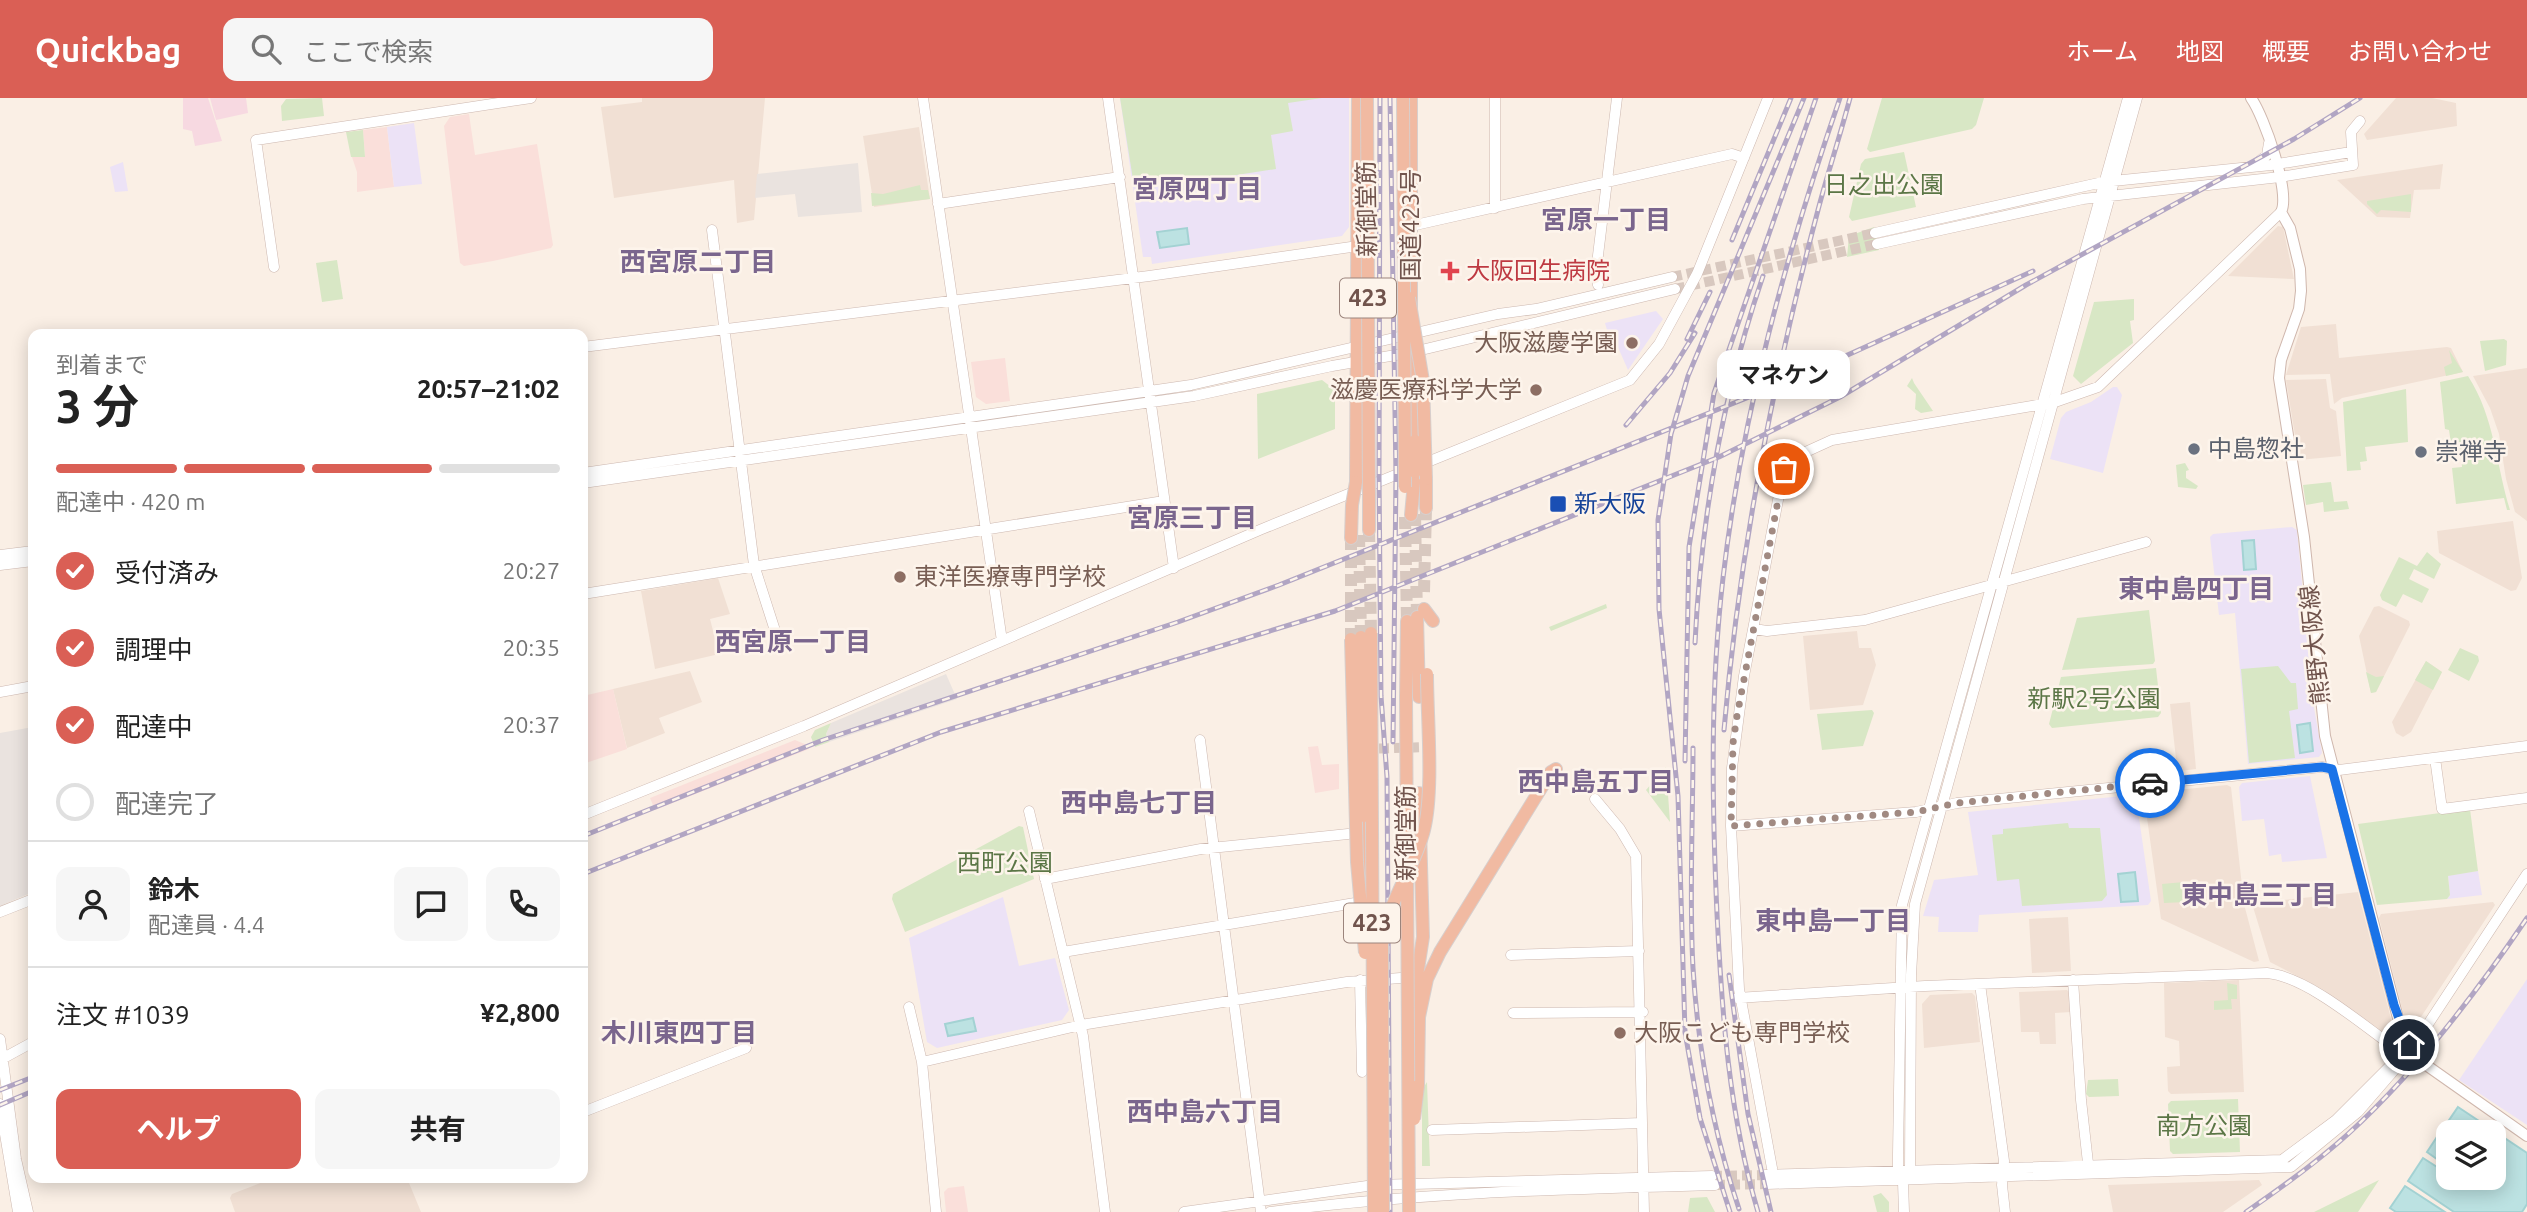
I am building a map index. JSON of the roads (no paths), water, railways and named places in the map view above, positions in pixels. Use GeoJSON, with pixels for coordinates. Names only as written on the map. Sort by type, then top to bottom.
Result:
{"type":"FeatureCollection","features":[{"type":"Feature","properties":{"kind":"highway","name":"423"},"geometry":{"type":"LineString","coordinates":[[1357,363],[1358,98]]}},
{"type":"Feature","properties":{"kind":"highway","name":"新御堂筋"},"geometry":{"type":"LineString","coordinates":[[1357,363],[1356,482],[1359,535],[1367,98]]}},
{"type":"Feature","properties":{"kind":"highway","name":"新御堂筋"},"geometry":{"type":"LineString","coordinates":[[1403,98],[1403,263],[1415,513]]}},
{"type":"Feature","properties":{"kind":"highway","name":"国道423号"},"geometry":{"type":"LineString","coordinates":[[1411,98],[1413,352]]}},
{"type":"Feature","properties":{"kind":"highway"},"geometry":{"type":"LineString","coordinates":[[1403,263],[1423,381],[1415,513]]}},
{"type":"Feature","properties":{"kind":"highway","name":"423"},"geometry":{"type":"LineString","coordinates":[[1413,352],[1415,513]]}},
{"type":"Feature","properties":{"kind":"highway","name":"新御堂筋"},"geometry":{"type":"LineString","coordinates":[[1409,1212],[1407,639],[1416,616]]}},
{"type":"Feature","properties":{"kind":"highway"},"geometry":{"type":"LineString","coordinates":[[1382,1212],[1382,945],[1387,918],[1418,849],[1425,824],[1423,679],[1416,616],[1433,621]]}},
{"type":"Feature","properties":{"kind":"highway","name":"423"},"geometry":{"type":"LineString","coordinates":[[1361,636],[1365,980],[1374,1208]]}},
{"type":"Feature","properties":{"kind":"highway","name":"新御堂筋"},"geometry":{"type":"LineString","coordinates":[[1361,636],[1374,1208]]}},
{"type":"Feature","properties":{"kind":"highway"},"geometry":{"type":"LineString","coordinates":[[1361,636],[1357,862],[1371,1027]]}},
{"type":"Feature","properties":{"kind":"highway"},"geometry":{"type":"LineString","coordinates":[[1407,639],[1423,679]]}},
{"type":"Feature","properties":{"kind":"highway","name":"423"},"geometry":{"type":"LineString","coordinates":[[1409,1212],[1412,1007],[1423,925],[1419,793],[1423,679]]}},
{"type":"Feature","properties":{"kind":"highway"},"geometry":{"type":"LineString","coordinates":[[1408,1143],[1417,1100],[1418,1026],[1423,991],[1440,952],[1545,780],[1556,769]]}},
{"type":"Feature","properties":{"kind":"main road","name":"熊野大阪線"},"geometry":{"type":"LineString","coordinates":[[2251,98],[2280,177],[2285,201],[2281,212],[2290,228],[2300,269],[2299,309],[2281,360],[2279,383],[2304,537],[2322,719],[2332,769],[2407,1050]]}},
{"type":"Feature","properties":{"kind":"main road"},"geometry":{"type":"LineString","coordinates":[[2407,1050],[2527,1136]]}},
{"type":"Feature","properties":{"kind":"street"},"geometry":{"type":"LineString","coordinates":[[274,267],[256,140],[531,98]]}},
{"type":"Feature","properties":{"kind":"street"},"geometry":{"type":"LineString","coordinates":[[923,98],[1002,641]]}},
{"type":"Feature","properties":{"kind":"street"},"geometry":{"type":"LineString","coordinates":[[1108,98],[1174,568]]}},
{"type":"Feature","properties":{"kind":"street"},"geometry":{"type":"LineString","coordinates":[[1494,98],[1495,208]]}},
{"type":"Feature","properties":{"kind":"street"},"geometry":{"type":"LineString","coordinates":[[1598,285],[1596,272],[1617,98]]}},
{"type":"Feature","properties":{"kind":"street"},"geometry":{"type":"LineString","coordinates":[[588,813],[804,726],[1262,528],[1630,380],[1659,344],[1703,260],[1768,98]]}},
{"type":"Feature","properties":{"kind":"street"},"geometry":{"type":"LineString","coordinates":[[1904,1212],[1903,1182],[1898,1171],[1900,914],[2040,404],[2128,98]]}},
{"type":"Feature","properties":{"kind":"street"},"geometry":{"type":"LineString","coordinates":[[1903,1182],[1910,1171],[1913,914],[2137,98]]}},
{"type":"Feature","properties":{"kind":"street"},"geometry":{"type":"LineString","coordinates":[[1877,244],[2112,194],[2280,177],[2353,165],[2351,132],[2360,121]]}},
{"type":"Feature","properties":{"kind":"street"},"geometry":{"type":"LineString","coordinates":[[2252,167],[2267,155],[2269,144]]}},
{"type":"Feature","properties":{"kind":"street"},"geometry":{"type":"LineString","coordinates":[[1875,233],[2103,182],[2252,167],[2351,152]]}},
{"type":"Feature","properties":{"kind":"street"},"geometry":{"type":"LineString","coordinates":[[1412,226],[1732,154],[1744,158]]}},
{"type":"Feature","properties":{"kind":"street"},"geometry":{"type":"LineString","coordinates":[[938,204],[1120,177]]}},
{"type":"Feature","properties":{"kind":"street"},"geometry":{"type":"LineString","coordinates":[[1768,1175],[1738,998],[1731,826],[1733,743],[1782,474],[1793,460],[1832,440],[2055,402],[2087,392],[2115,373],[2281,212]]}},
{"type":"Feature","properties":{"kind":"street"},"geometry":{"type":"LineString","coordinates":[[712,230],[754,565],[779,643]]}},
{"type":"Feature","properties":{"kind":"street"},"geometry":{"type":"LineString","coordinates":[[588,346],[1134,278],[1358,246]]}},
{"type":"Feature","properties":{"kind":"street"},"geometry":{"type":"LineString","coordinates":[[1152,397],[1672,277]]}},
{"type":"Feature","properties":{"kind":"street"},"geometry":{"type":"LineString","coordinates":[[588,472],[740,455],[970,423],[1152,397],[1357,363],[1675,289]]}},
{"type":"Feature","properties":{"kind":"street"},"geometry":{"type":"LineString","coordinates":[[588,481],[740,455]]}},
{"type":"Feature","properties":{"kind":"street"},"geometry":{"type":"LineString","coordinates":[[588,593],[1164,501]]}},
{"type":"Feature","properties":{"kind":"street"},"geometry":{"type":"LineString","coordinates":[[1754,629],[1767,631],[1859,622],[2146,542]]}},
{"type":"Feature","properties":{"kind":"street"},"geometry":{"type":"LineString","coordinates":[[0,555],[28,552]]}},
{"type":"Feature","properties":{"kind":"street"},"geometry":{"type":"LineString","coordinates":[[0,565],[28,562]]}},
{"type":"Feature","properties":{"kind":"street"},"geometry":{"type":"LineString","coordinates":[[0,692],[28,687]]}},
{"type":"Feature","properties":{"kind":"street"},"geometry":{"type":"LineString","coordinates":[[1200,740],[1231,1000],[1260,1207]]}},
{"type":"Feature","properties":{"kind":"street"},"geometry":{"type":"LineString","coordinates":[[1731,826],[1928,810],[1942,806],[2212,777],[2322,767],[2332,769],[2527,746]]}},
{"type":"Feature","properties":{"kind":"street"},"geometry":{"type":"LineString","coordinates":[[2435,758],[2442,809],[2527,798]]}},
{"type":"Feature","properties":{"kind":"street"},"geometry":{"type":"LineString","coordinates":[[1595,799],[1636,854],[1644,1212]]}},
{"type":"Feature","properties":{"kind":"street"},"geometry":{"type":"LineString","coordinates":[[1029,811],[1081,1025],[1105,1212]]}},
{"type":"Feature","properties":{"kind":"street"},"geometry":{"type":"LineString","coordinates":[[1045,879],[1212,848],[1348,834]]}},
{"type":"Feature","properties":{"kind":"street"},"geometry":{"type":"LineString","coordinates":[[1768,1175],[1903,1182],[2003,1173],[2291,1167],[2313,1153],[2358,1112],[2425,1029],[2527,874]]}},
{"type":"Feature","properties":{"kind":"street"},"geometry":{"type":"LineString","coordinates":[[0,912],[28,901]]}},
{"type":"Feature","properties":{"kind":"street"},"geometry":{"type":"LineString","coordinates":[[1063,952],[1355,903]]}},
{"type":"Feature","properties":{"kind":"street"},"geometry":{"type":"LineString","coordinates":[[1511,955],[1639,951]]}},
{"type":"Feature","properties":{"kind":"street"},"geometry":{"type":"LineString","coordinates":[[1738,998],[1911,987],[2278,974],[2320,996],[2407,1050]]}},
{"type":"Feature","properties":{"kind":"street"},"geometry":{"type":"LineString","coordinates":[[922,1062],[1081,1025],[1365,980],[1417,977]]}},
{"type":"Feature","properties":{"kind":"street"},"geometry":{"type":"LineString","coordinates":[[1362,1072],[1365,980]]}},
{"type":"Feature","properties":{"kind":"street"},"geometry":{"type":"LineString","coordinates":[[2073,981],[2089,1170]]}},
{"type":"Feature","properties":{"kind":"street"},"geometry":{"type":"LineString","coordinates":[[1980,984],[2003,1173],[2005,1212]]}},
{"type":"Feature","properties":{"kind":"street"},"geometry":{"type":"LineString","coordinates":[[909,1007],[922,1062],[936,1212]]}},
{"type":"Feature","properties":{"kind":"street"},"geometry":{"type":"LineString","coordinates":[[1513,1013],[1641,1012]]}},
{"type":"Feature","properties":{"kind":"street"},"geometry":{"type":"LineString","coordinates":[[0,1039],[16,1159],[28,1212]]}},
{"type":"Feature","properties":{"kind":"street"},"geometry":{"type":"LineString","coordinates":[[2,1059],[28,1045]]}},
{"type":"Feature","properties":{"kind":"street"},"geometry":{"type":"LineString","coordinates":[[588,1110],[746,1048]]}},
{"type":"Feature","properties":{"kind":"street"},"geometry":{"type":"LineString","coordinates":[[0,1104],[18,1212]]}},
{"type":"Feature","properties":{"kind":"street"},"geometry":{"type":"LineString","coordinates":[[1432,1130],[1642,1123]]}},
{"type":"Feature","properties":{"kind":"street"},"geometry":{"type":"LineString","coordinates":[[1768,1175],[1898,1171],[2003,1173]]}},
{"type":"Feature","properties":{"kind":"street"},"geometry":{"type":"LineString","coordinates":[[1184,1212],[1260,1207],[1374,1185],[1410,1190],[1714,1180]]}},
{"type":"Feature","properties":{"kind":"street"},"geometry":{"type":"LineString","coordinates":[[1270,1212],[1374,1208],[1410,1190]]}},
{"type":"Feature","properties":{"kind":"water"},"geometry":{"type":"Polygon","coordinates":[[[1187,228],[1189,244],[1160,248],[1157,232],[1187,228]]]}},
{"type":"Feature","properties":{"kind":"water"},"geometry":{"type":"Polygon","coordinates":[[[2254,540],[2256,569],[2244,570],[2242,541],[2254,540]]]}},
{"type":"Feature","properties":{"kind":"water"},"geometry":{"type":"Polygon","coordinates":[[[2310,723],[2313,751],[2300,753],[2297,725],[2310,723]]]}},
{"type":"Feature","properties":{"kind":"water"},"geometry":{"type":"Polygon","coordinates":[[[2135,872],[2138,901],[2121,902],[2118,874],[2135,872]]]}},
{"type":"Feature","properties":{"kind":"water"},"geometry":{"type":"Polygon","coordinates":[[[973,1018],[976,1031],[948,1036],[945,1024],[973,1018]]]}},
{"type":"Feature","properties":{"kind":"water"},"geometry":{"type":"Polygon","coordinates":[[[2458,1107],[2478,1120],[2449,1120],[2458,1107]]]}},
{"type":"Feature","properties":{"kind":"water"},"geometry":{"type":"Polygon","coordinates":[[[2436,1138],[2436,1158],[2427,1152],[2436,1138]]]}},
{"type":"Feature","properties":{"kind":"water"},"geometry":{"type":"Polygon","coordinates":[[[2506,1139],[2527,1153],[2527,1204],[2522,1212],[2454,1212],[2408,1181],[2423,1158],[2436,1166],[2436,1190],[2506,1190],[2506,1139]]]}},
{"type":"Feature","properties":{"kind":"water"},"geometry":{"type":"Polygon","coordinates":[[[2405,1186],[2445,1212],[2396,1212],[2390,1208],[2405,1186]]]}},
{"type":"Feature","properties":{"kind":"tunnel"},"geometry":{"type":"LineString","coordinates":[[1672,277],[1875,233]]}},
{"type":"Feature","properties":{"kind":"tunnel"},"geometry":{"type":"LineString","coordinates":[[1675,289],[1877,244]]}},
{"type":"Feature","properties":{"kind":"tunnel"},"geometry":{"type":"LineString","coordinates":[[1424,592],[1426,508]]}},
{"type":"Feature","properties":{"kind":"tunnel"},"geometry":{"type":"LineString","coordinates":[[1415,514],[1417,617]]}},
{"type":"Feature","properties":{"kind":"tunnel"},"geometry":{"type":"LineString","coordinates":[[1405,517],[1407,621]]}},
{"type":"Feature","properties":{"kind":"tunnel"},"geometry":{"type":"LineString","coordinates":[[1369,530],[1371,633]]}},
{"type":"Feature","properties":{"kind":"tunnel"},"geometry":{"type":"LineString","coordinates":[[1359,535],[1361,637]]}},
{"type":"Feature","properties":{"kind":"tunnel"},"geometry":{"type":"LineString","coordinates":[[1351,538],[1351,639]]}},
{"type":"Feature","properties":{"kind":"tunnel"},"geometry":{"type":"LineString","coordinates":[[1364,749],[1431,747]]}},
{"type":"Feature","properties":{"kind":"tunnel"},"geometry":{"type":"LineString","coordinates":[[1712,1176],[1765,1175]]}},
{"type":"Feature","properties":{"kind":"tunnel"},"geometry":{"type":"LineString","coordinates":[[1715,1185],[1767,1184]]}},
{"type":"Feature","properties":{"kind":"railway"},"geometry":{"type":"LineString","coordinates":[[1380,98],[1379,475],[1381,696],[1387,777],[1390,1212]]}},
{"type":"Feature","properties":{"kind":"railway"},"geometry":{"type":"LineString","coordinates":[[1390,98],[1396,475],[1393,742]]}},
{"type":"Feature","properties":{"kind":"railway"},"geometry":{"type":"LineString","coordinates":[[1732,240],[1791,98]]}},
{"type":"Feature","properties":{"kind":"railway"},"geometry":{"type":"LineString","coordinates":[[1730,1212],[1700,1118],[1685,1032],[1678,796],[1659,609],[1658,520],[1671,434],[1688,376],[1804,98]]}},
{"type":"Feature","properties":{"kind":"railway"},"geometry":{"type":"LineString","coordinates":[[1685,761],[1689,547],[1714,393],[1816,98]]}},
{"type":"Feature","properties":{"kind":"railway"},"geometry":{"type":"LineString","coordinates":[[1758,1212],[1740,1138],[1728,1064],[1721,989],[1713,788],[1719,620],[1731,517],[1754,395],[1784,275],[1840,98]]}},
{"type":"Feature","properties":{"kind":"railway"},"geometry":{"type":"LineString","coordinates":[[1724,730],[1748,533],[1772,403],[1802,274],[1850,98]]}},
{"type":"Feature","properties":{"kind":"railway"},"geometry":{"type":"LineString","coordinates":[[588,872],[941,732],[1335,611],[1719,457],[1840,397],[2026,285],[2294,139],[2360,98]]}},
{"type":"Feature","properties":{"kind":"railway"},"geometry":{"type":"LineString","coordinates":[[588,834],[823,740],[1178,622],[1279,585],[1799,377],[2033,271]]}},
{"type":"Feature","properties":{"kind":"railway"},"geometry":{"type":"LineString","coordinates":[[1695,643],[1703,550],[1716,457],[1736,365],[1763,276]]}},
{"type":"Feature","properties":{"kind":"railway"},"geometry":{"type":"LineString","coordinates":[[1687,339],[1710,292]]}},
{"type":"Feature","properties":{"kind":"railway"},"geometry":{"type":"LineString","coordinates":[[1626,425],[1670,373],[1695,333]]}},
{"type":"Feature","properties":{"kind":"railway"},"geometry":{"type":"LineString","coordinates":[[1693,748],[1691,913],[1695,998],[1714,1120],[1739,1209]]}},
{"type":"Feature","properties":{"kind":"railway"},"geometry":{"type":"LineString","coordinates":[[2246,1212],[2336,1145],[2373,1111],[2466,1003],[2527,918]]}},
{"type":"Feature","properties":{"kind":"railway"},"geometry":{"type":"LineString","coordinates":[[1729,975],[1748,1114],[1771,1212]]}},
{"type":"Feature","properties":{"kind":"railway"},"geometry":{"type":"LineString","coordinates":[[0,1090],[28,1079]]}},
{"type":"Feature","properties":{"kind":"railway"},"geometry":{"type":"LineString","coordinates":[[0,1105],[28,1093]]}},
{"type":"Feature","properties":{"kind":"place","name":"大阪回生病院"},"geometry":{"type":"Point","coordinates":[1450,271]}},
{"type":"Feature","properties":{"kind":"place","name":"大阪滋慶学園"},"geometry":{"type":"Point","coordinates":[1632,343]}},
{"type":"Feature","properties":{"kind":"place","name":"滋慶医療科学大学"},"geometry":{"type":"Point","coordinates":[1536,390]}},
{"type":"Feature","properties":{"kind":"place","name":"中島惣社"},"geometry":{"type":"Point","coordinates":[2194,449]}},
{"type":"Feature","properties":{"kind":"place","name":"崇禅寺"},"geometry":{"type":"Point","coordinates":[2421,452]}},
{"type":"Feature","properties":{"kind":"place","name":"マネケン"},"geometry":{"type":"Point","coordinates":[1784,469]}},
{"type":"Feature","properties":{"kind":"place","name":"新大阪"},"geometry":{"type":"Point","coordinates":[1558,504]}},
{"type":"Feature","properties":{"kind":"place","name":"東洋医療専門学校"},"geometry":{"type":"Point","coordinates":[900,577]}},
{"type":"Feature","properties":{"kind":"place","name":"大阪こども専門学校"},"geometry":{"type":"Point","coordinates":[1620,1033]}},
{"type":"Feature","properties":{"kind":"district","name":"宮原四丁目"},"geometry":{"type":"Point","coordinates":[1197,189]}},
{"type":"Feature","properties":{"kind":"district","name":"宮原一丁目"},"geometry":{"type":"Point","coordinates":[1606,220]}},
{"type":"Feature","properties":{"kind":"district","name":"西宮原二丁目"},"geometry":{"type":"Point","coordinates":[698,262]}},
{"type":"Feature","properties":{"kind":"district","name":"宮原三丁目"},"geometry":{"type":"Point","coordinates":[1192,518]}},
{"type":"Feature","properties":{"kind":"district","name":"東中島四丁目"},"geometry":{"type":"Point","coordinates":[2196,589]}},
{"type":"Feature","properties":{"kind":"district","name":"西宮原一丁目"},"geometry":{"type":"Point","coordinates":[793,642]}},
{"type":"Feature","properties":{"kind":"district","name":"西中島五丁目"},"geometry":{"type":"Point","coordinates":[1596,782]}},
{"type":"Feature","properties":{"kind":"district","name":"西中島七丁目"},"geometry":{"type":"Point","coordinates":[1139,803]}},
{"type":"Feature","properties":{"kind":"district","name":"東中島三丁目"},"geometry":{"type":"Point","coordinates":[2259,895]}},
{"type":"Feature","properties":{"kind":"district","name":"東中島一丁目"},"geometry":{"type":"Point","coordinates":[1833,921]}},
{"type":"Feature","properties":{"kind":"district","name":"木川東四丁目"},"geometry":{"type":"Point","coordinates":[679,1033]}},
{"type":"Feature","properties":{"kind":"district","name":"西中島六丁目"},"geometry":{"type":"Point","coordinates":[1205,1112]}},
{"type":"Feature","properties":{"kind":"park label","name":"日之出公園"},"geometry":{"type":"Point","coordinates":[1884,185]}},
{"type":"Feature","properties":{"kind":"park label","name":"新駅2号公園"},"geometry":{"type":"Point","coordinates":[2094,699]}},
{"type":"Feature","properties":{"kind":"park label","name":"西町公園"},"geometry":{"type":"Point","coordinates":[1005,863]}},
{"type":"Feature","properties":{"kind":"park label","name":"南方公園"},"geometry":{"type":"Point","coordinates":[2204,1126]}}]}
